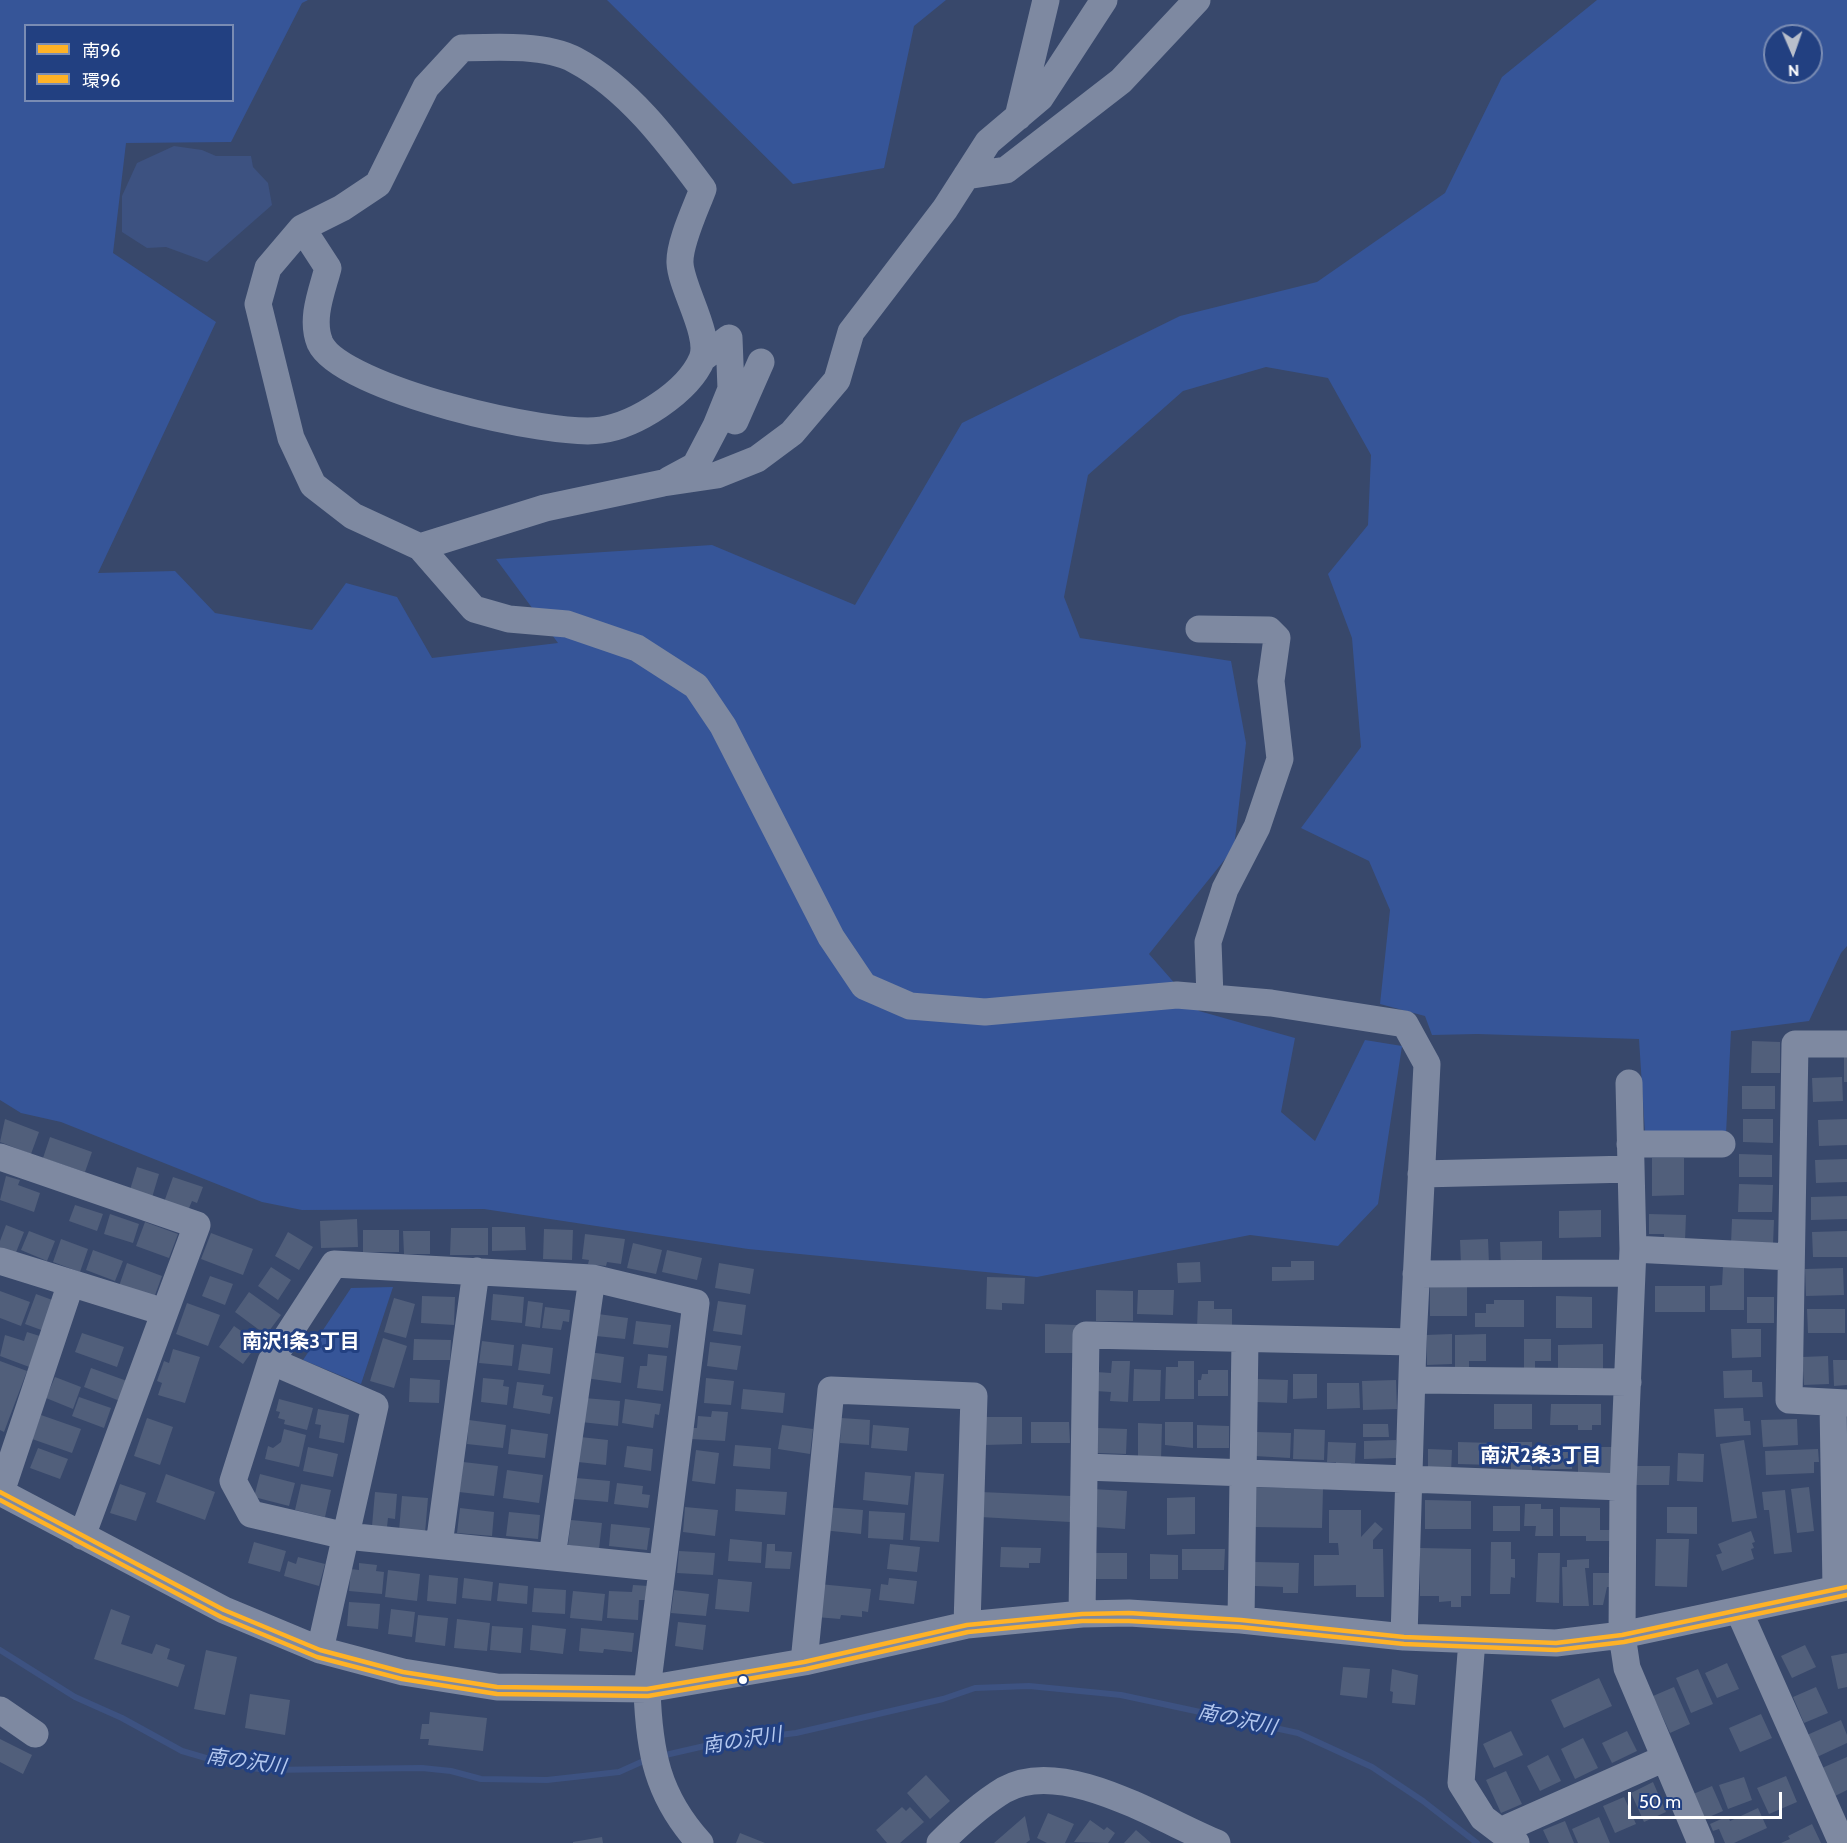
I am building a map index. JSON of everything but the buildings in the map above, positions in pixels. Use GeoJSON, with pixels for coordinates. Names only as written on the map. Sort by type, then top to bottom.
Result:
{"type":"FeatureCollection","features":[{"type":"Feature","properties":{"kind":"street"},"geometry":{"type":"LineString","coordinates":[[1018,117],[1046,0]]}},
{"type":"Feature","properties":{"kind":"street"},"geometry":{"type":"LineString","coordinates":[[420,547],[545,508],[663,483],[717,475],[757,459],[792,433],[837,380],[851,332],[945,209],[988,142],[1040,98],[1104,0]]}},
{"type":"Feature","properties":{"kind":"street"},"geometry":{"type":"LineString","coordinates":[[966,176],[1006,170],[1121,81],[1197,0]]}},
{"type":"Feature","properties":{"kind":"street"},"geometry":{"type":"LineString","coordinates":[[703,358],[702,340],[680,262],[703,189],[675,151],[620,92],[574,59],[521,47],[462,48],[426,87],[378,184],[342,208],[302,228],[268,268],[258,304],[291,438],[313,485],[353,516],[420,547],[474,609],[509,619],[567,624],[637,648],[696,686],[723,726],[831,937],[864,986],[910,1006],[985,1012],[1177,994],[1271,1003],[1404,1024],[1427,1064],[1413,1342],[1404,1637]]}},
{"type":"Feature","properties":{"kind":"street"},"geometry":{"type":"LineString","coordinates":[[302,228],[328,268],[316,313],[321,344],[347,368],[395,391],[462,410],[534,425],[600,430],[632,420],[678,393],[703,358],[729,338],[731,389],[708,441],[695,466],[663,483]]}},
{"type":"Feature","properties":{"kind":"street"},"geometry":{"type":"LineString","coordinates":[[708,441],[731,429],[761,362]]}},
{"type":"Feature","properties":{"kind":"street"},"geometry":{"type":"LineString","coordinates":[[1199,629],[1269,630],[1277,638],[1271,681],[1280,759],[1257,827],[1225,889],[1208,942],[1210,997]]}},
{"type":"Feature","properties":{"kind":"street"},"geometry":{"type":"LineString","coordinates":[[71,1283],[0,1492],[224,1610],[320,1650],[404,1672],[497,1687],[647,1689],[804,1662],[966,1625],[1082,1614],[1130,1613],[1241,1620],[1404,1637],[1472,1640],[1556,1643],[1622,1635],[1842,1588],[1840,1403],[1789,1400],[1795,1044],[1847,1044]]}},
{"type":"Feature","properties":{"kind":"street"},"geometry":{"type":"LineString","coordinates":[[1629,1083],[1633,1261],[1623,1487],[1622,1635],[1627,1668],[1701,1843]]}},
{"type":"Feature","properties":{"kind":"street"},"geometry":{"type":"LineString","coordinates":[[1421,1174],[1630,1157],[1722,1144]]}},
{"type":"Feature","properties":{"kind":"street"},"geometry":{"type":"LineString","coordinates":[[0,1156],[197,1225],[82,1536]]}},
{"type":"Feature","properties":{"kind":"street"},"geometry":{"type":"LineString","coordinates":[[1416,1275],[1633,1261],[1791,1257]]}},
{"type":"Feature","properties":{"kind":"street"},"geometry":{"type":"LineString","coordinates":[[0,1261],[164,1312]]}},
{"type":"Feature","properties":{"kind":"street"},"geometry":{"type":"LineString","coordinates":[[662,1568],[346,1536],[252,1514],[233,1481],[271,1361],[334,1264],[592,1278],[696,1303],[647,1689],[648,1731],[661,1787],[700,1843]]}},
{"type":"Feature","properties":{"kind":"street"},"geometry":{"type":"LineString","coordinates":[[439,1545],[476,1272]]}},
{"type":"Feature","properties":{"kind":"street"},"geometry":{"type":"LineString","coordinates":[[552,1557],[592,1278]]}},
{"type":"Feature","properties":{"kind":"street"},"geometry":{"type":"LineString","coordinates":[[1082,1614],[1086,1335],[1413,1342]]}},
{"type":"Feature","properties":{"kind":"street"},"geometry":{"type":"LineString","coordinates":[[1241,1620],[1241,1473],[1245,1339]]}},
{"type":"Feature","properties":{"kind":"street"},"geometry":{"type":"LineString","coordinates":[[271,1361],[375,1406],[320,1650]]}},
{"type":"Feature","properties":{"kind":"street"},"geometry":{"type":"LineString","coordinates":[[1412,1380],[1628,1382]]}},
{"type":"Feature","properties":{"kind":"street"},"geometry":{"type":"LineString","coordinates":[[804,1662],[831,1390],[974,1396],[966,1625]]}},
{"type":"Feature","properties":{"kind":"street"},"geometry":{"type":"LineString","coordinates":[[1085,1467],[1409,1481],[1623,1487]]}},
{"type":"Feature","properties":{"kind":"street"},"geometry":{"type":"LineString","coordinates":[[1739,1611],[1839,1815],[1842,1843]]}},
{"type":"Feature","properties":{"kind":"street"},"geometry":{"type":"LineString","coordinates":[[1472,1640],[1461,1783],[1483,1818],[1508,1837],[1665,1758]]}},
{"type":"Feature","properties":{"kind":"street"},"geometry":{"type":"LineString","coordinates":[[0,1710],[35,1734]]}},
{"type":"Feature","properties":{"kind":"street"},"geometry":{"type":"LineString","coordinates":[[940,1843],[960,1823],[1006,1789],[1034,1782],[1080,1784],[1134,1804],[1202,1840]]}},
{"type":"Feature","properties":{"kind":"shaded area"},"geometry":{"type":"Polygon","coordinates":[[[0,0],[308,0],[302,3],[231,142],[126,143],[113,253],[216,322],[98,573],[175,571],[215,613],[312,630],[346,583],[397,597],[432,658],[558,643],[496,559],[712,545],[855,605],[962,423],[1180,316],[1317,282],[1445,193],[1502,77],[1597,0],[1847,0],[1847,946],[1841,953],[1809,1021],[1731,1031],[1726,1134],[1645,1133],[1639,1039],[1477,1034],[1432,1035],[1425,1016],[1380,1004],[1390,910],[1369,861],[1301,828],[1361,747],[1352,638],[1328,574],[1368,525],[1371,455],[1328,378],[1266,367],[1183,391],[1088,475],[1064,597],[1080,638],[1231,661],[1246,743],[1234,848],[1149,954],[1199,1011],[1295,1038],[1281,1112],[1315,1141],[1365,1040],[1402,1046],[1378,1204],[1338,1246],[1250,1235],[1037,1277],[748,1249],[484,1209],[302,1210],[262,1202],[61,1122],[21,1113],[0,1100],[0,0]]]}},
{"type":"Feature","properties":{"kind":"shaded area"},"geometry":{"type":"Polygon","coordinates":[[[607,0],[946,0],[914,26],[884,168],[793,184],[607,0]]]}},
{"type":"Feature","properties":{"kind":"shaded area"},"geometry":{"type":"Polygon","coordinates":[[[174,146],[202,150],[216,156],[251,156],[253,167],[268,183],[272,205],[207,262],[166,247],[147,248],[122,232],[122,196],[137,163],[174,146]]]}},
{"type":"Feature","properties":{"kind":"shaded area"},"geometry":{"type":"Polygon","coordinates":[[[393,1287],[361,1384],[303,1360],[351,1288],[393,1287]]]}},
{"type":"Feature","properties":{"kind":"waterway","name":"南の沢川"},"geometry":{"type":"LineString","coordinates":[[0,1650],[75,1697],[122,1718],[182,1751],[223,1763],[265,1770],[422,1768],[451,1771],[481,1779],[547,1780],[619,1772],[648,1759]]}},
{"type":"Feature","properties":{"kind":"waterway","name":"南の沢川"},"geometry":{"type":"LineString","coordinates":[[661,1756],[722,1742],[796,1733],[943,1699],[975,1688],[1029,1686],[1121,1695],[1298,1733],[1372,1767],[1423,1801],[1477,1843]]}},
{"type":"Feature","properties":{"kind":"transit line","name":"南96"},"geometry":{"type":"LineString","coordinates":[[0,1492],[224,1610],[320,1650],[403,1672],[497,1687],[647,1689],[804,1662],[967,1625],[1082,1614],[1129,1613],[1241,1620],[1404,1637],[1556,1643],[1622,1635],[1847,1587]]}},
{"type":"Feature","properties":{"kind":"transit line","name":"環96"},"geometry":{"type":"LineString","coordinates":[[0,1500],[221,1617],[317,1657],[402,1679],[497,1694],[648,1696],[806,1669],[968,1632],[1082,1621],[1240,1627],[1404,1644],[1556,1650],[1624,1642],[1847,1595]]}},
{"type":"Feature","properties":{"kind":"district","name":"南沢1条3丁目"},"geometry":{"type":"Point","coordinates":[301,1342]}},
{"type":"Feature","properties":{"kind":"district","name":"南沢2条3丁目"},"geometry":{"type":"Point","coordinates":[1541,1456]}}]}
